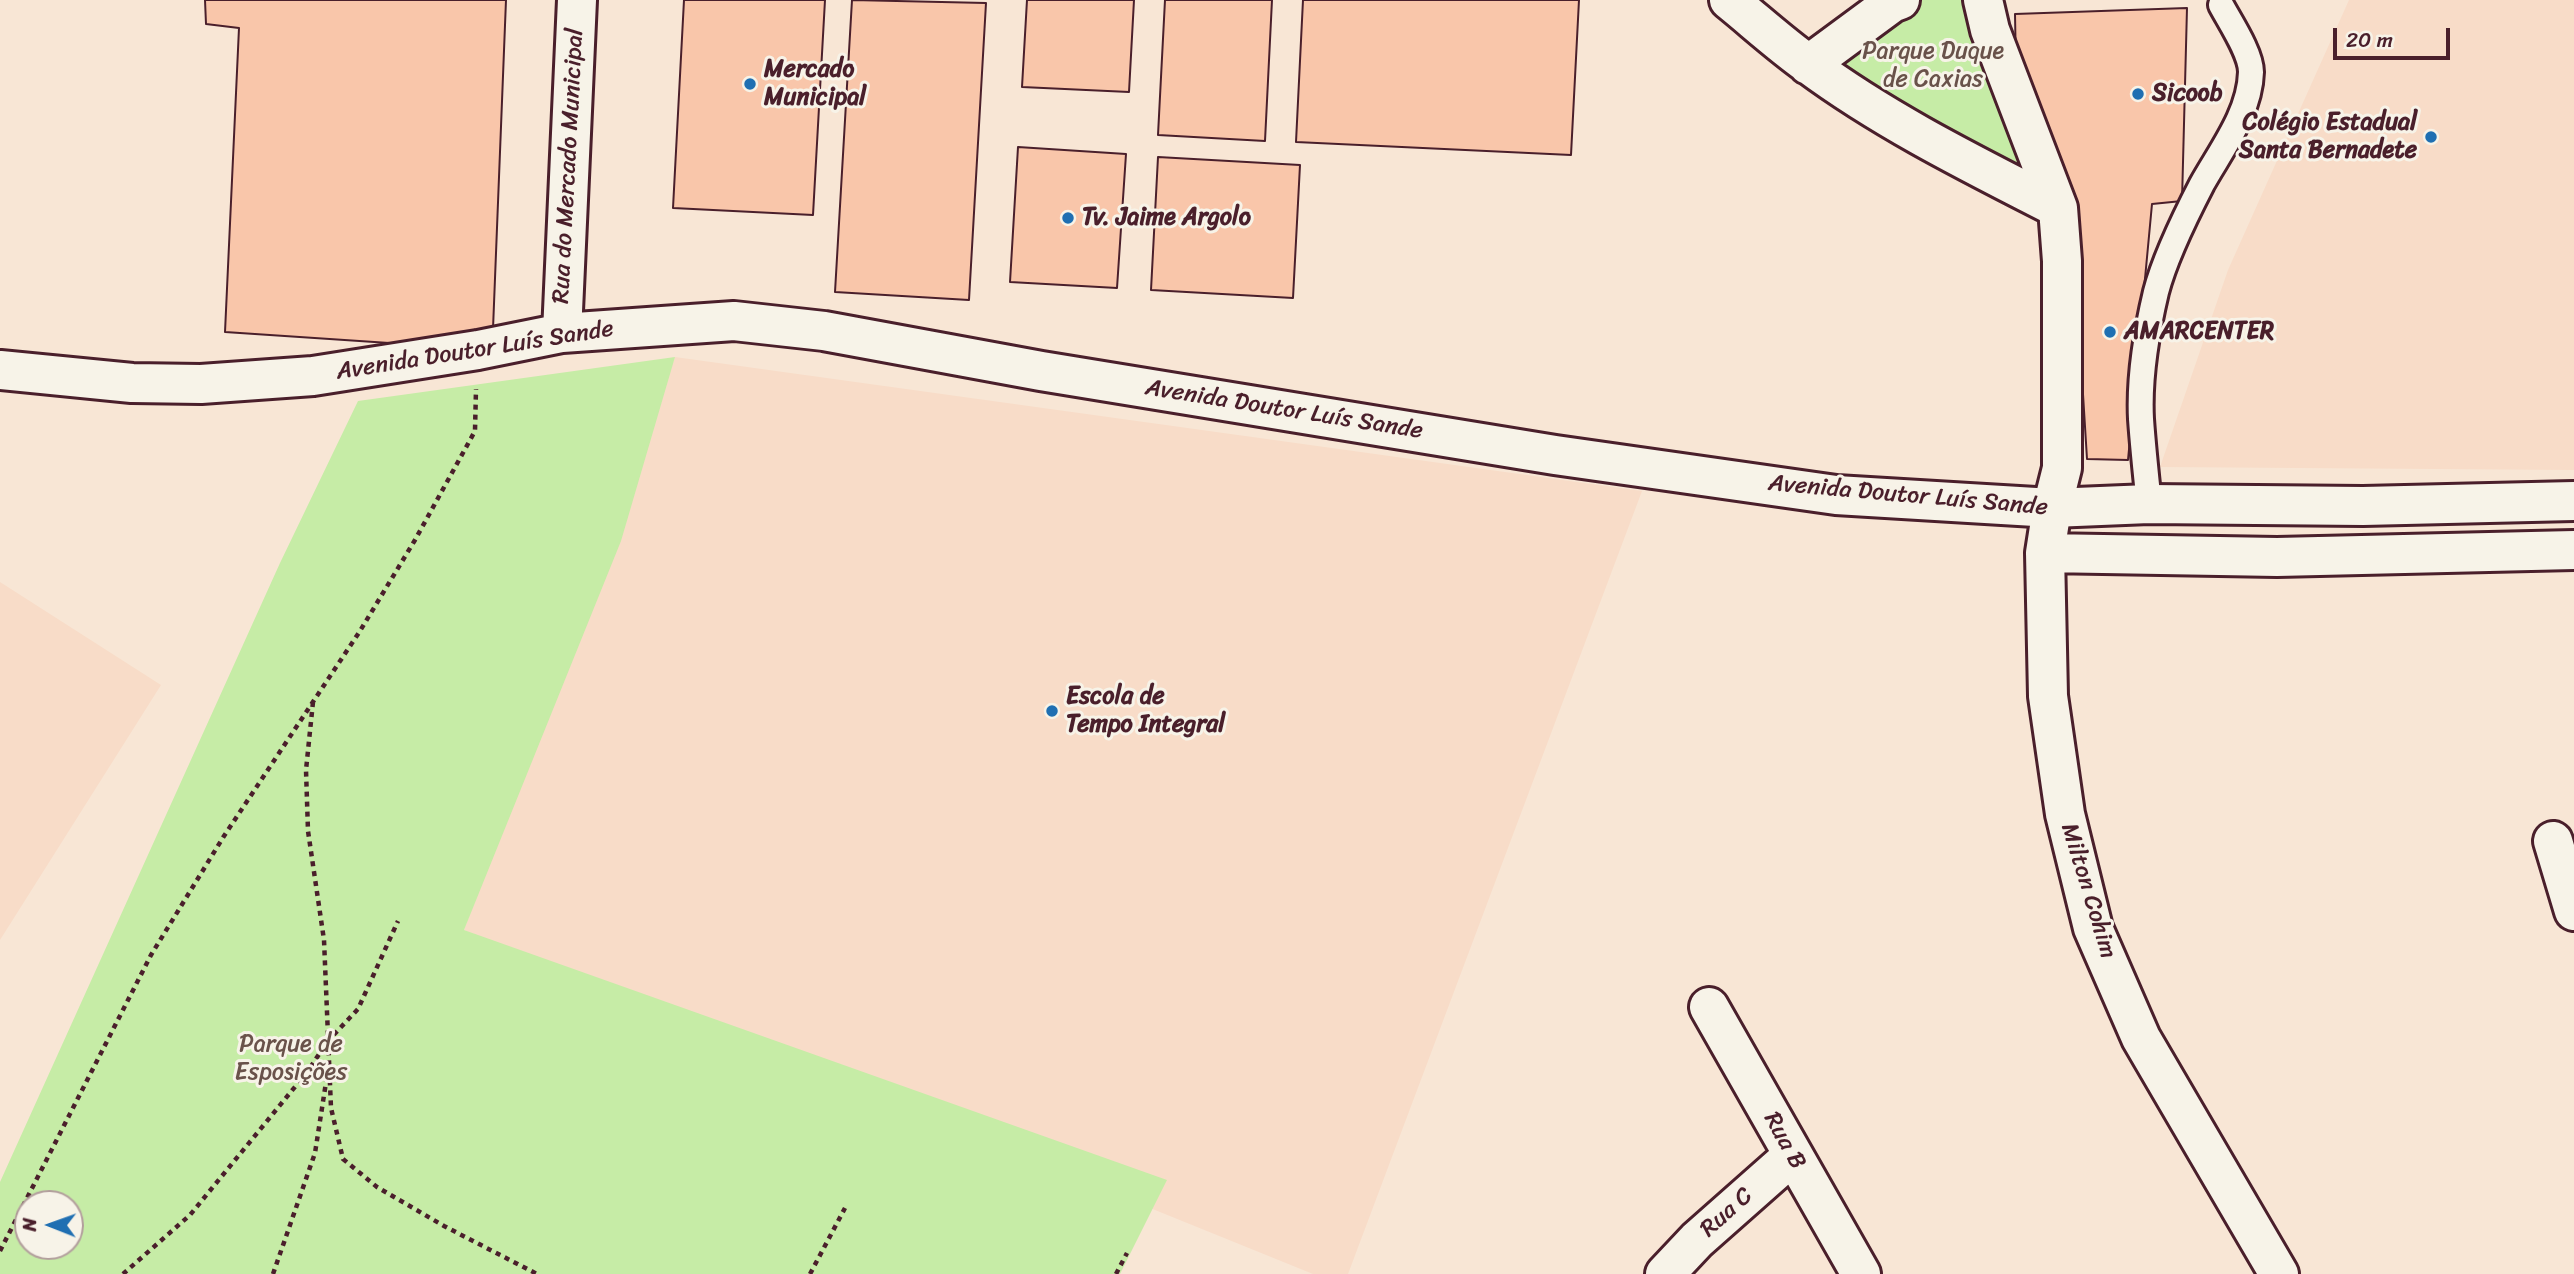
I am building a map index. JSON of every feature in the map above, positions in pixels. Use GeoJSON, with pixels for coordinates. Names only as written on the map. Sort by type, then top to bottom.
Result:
{"type":"FeatureCollection","features":[{"type":"Feature","properties":{"kind":"street","name":"Rua do Mercado Municipal"},"geometry":{"type":"LineString","coordinates":[[562,333],[577,0]]}},
{"type":"Feature","properties":{"kind":"street"},"geometry":{"type":"LineString","coordinates":[[1729,0],[1808,65],[1954,155],[2058,208]]}},
{"type":"Feature","properties":{"kind":"street"},"geometry":{"type":"LineString","coordinates":[[1808,65],[1892,3],[1900,0]]}},
{"type":"Feature","properties":{"kind":"street","name":"Milton Cohim"},"geometry":{"type":"LineString","coordinates":[[1983,0],[1990,30],[2058,208],[2062,261],[2062,468],[2045,553],[2048,696],[2065,814],[2093,928],[2141,1038],[2280,1274]]}},
{"type":"Feature","properties":{"kind":"street","name":"Avenida Doutor Luís Sande"},"geometry":{"type":"LineString","coordinates":[[0,370],[132,383],[201,384],[313,376],[478,350],[562,333],[734,321],[824,331],[1041,370],[1528,450],[1822,493],[2052,508],[2149,504],[2363,506],[2574,501]]}},
{"type":"Feature","properties":{"kind":"street"},"geometry":{"type":"LineString","coordinates":[[2045,553],[2277,557],[2574,550]]}},
{"type":"Feature","properties":{"kind":"street"},"geometry":{"type":"LineString","coordinates":[[2553,841],[2574,911]]}},
{"type":"Feature","properties":{"kind":"street","name":"Rua B"},"geometry":{"type":"LineString","coordinates":[[1709,1007],[1861,1274]]}},
{"type":"Feature","properties":{"kind":"street","name":"Rua C"},"geometry":{"type":"LineString","coordinates":[[1665,1274],[1697,1240],[1792,1156]]}},
{"type":"Feature","properties":{"kind":"lane"},"geometry":{"type":"LineString","coordinates":[[2149,504],[2141,416],[2144,367],[2156,291],[2202,184],[2228,140],[2247,94],[2251,72],[2249,60],[2221,5]]}},
{"type":"Feature","properties":{"kind":"path"},"geometry":{"type":"LineString","coordinates":[[0,1251],[150,955],[224,836],[360,631],[415,540],[475,431],[478,350]]}},
{"type":"Feature","properties":{"kind":"path"},"geometry":{"type":"LineString","coordinates":[[313,701],[306,770],[308,819],[324,940],[331,1108],[344,1159],[377,1187],[444,1226],[537,1274]]}},
{"type":"Feature","properties":{"kind":"path"},"geometry":{"type":"LineString","coordinates":[[123,1274],[190,1215],[308,1071],[327,1042],[358,1009],[398,921]]}},
{"type":"Feature","properties":{"kind":"path"},"geometry":{"type":"LineString","coordinates":[[273,1274],[315,1153],[328,1067]]}},
{"type":"Feature","properties":{"kind":"path"},"geometry":{"type":"LineString","coordinates":[[810,1274],[845,1208]]}},
{"type":"Feature","properties":{"kind":"path"},"geometry":{"type":"LineString","coordinates":[[1116,1274],[1127,1253]]}},
{"type":"Feature","properties":{"kind":"shaded area","name":"Colégio Estadual Santa Bernadete"},"geometry":{"type":"Polygon","coordinates":[[[2349,0],[2574,0],[2574,470],[2160,467],[2228,270],[2349,0]]]}},
{"type":"Feature","properties":{"kind":"shaded area","name":"Escola de Tempo Integral"},"geometry":{"type":"Polygon","coordinates":[[[675,357],[1642,491],[1348,1274],[1313,1274],[464,930],[675,357]]]}},
{"type":"Feature","properties":{"kind":"shaded area"},"geometry":{"type":"Polygon","coordinates":[[[0,582],[161,685],[0,940],[0,582]]]}},
{"type":"Feature","properties":{"kind":"green space","name":"Parque Duque de Caxias"},"geometry":{"type":"Polygon","coordinates":[[[1902,0],[1982,0],[2057,207],[1811,65],[1902,0]]]}},
{"type":"Feature","properties":{"kind":"green space","name":"Parque de Esposições"},"geometry":{"type":"Polygon","coordinates":[[[675,357],[621,541],[464,930],[1167,1180],[1120,1274],[0,1274],[0,1182],[280,563],[358,401],[675,357]]]}},
{"type":"Feature","properties":{"kind":"building"},"geometry":{"type":"Polygon","coordinates":[[[205,0],[506,0],[493,329],[449,347],[225,332],[239,28],[206,24],[205,0]]]}},
{"type":"Feature","properties":{"kind":"building"},"geometry":{"type":"Polygon","coordinates":[[[684,0],[825,0],[813,215],[673,208],[684,0]]]}},
{"type":"Feature","properties":{"kind":"building"},"geometry":{"type":"Polygon","coordinates":[[[852,0],[986,3],[969,300],[835,292],[852,0]]]}},
{"type":"Feature","properties":{"kind":"building"},"geometry":{"type":"Polygon","coordinates":[[[1027,0],[1134,0],[1129,92],[1022,87],[1027,0]]]}},
{"type":"Feature","properties":{"kind":"building"},"geometry":{"type":"Polygon","coordinates":[[[1165,0],[1272,0],[1265,141],[1158,135],[1165,0]]]}},
{"type":"Feature","properties":{"kind":"building"},"geometry":{"type":"Polygon","coordinates":[[[1303,0],[1579,0],[1571,155],[1296,142],[1303,0]]]}},
{"type":"Feature","properties":{"kind":"building","name":"AMARCENTER"},"geometry":{"type":"Polygon","coordinates":[[[2187,8],[2182,201],[2152,204],[2128,460],[2087,459],[2071,200],[2016,70],[2015,14],[2187,8]]]}},
{"type":"Feature","properties":{"kind":"building","name":"Tv. Jaime Argolo"},"geometry":{"type":"Polygon","coordinates":[[[1018,147],[1126,154],[1117,288],[1010,282],[1018,147]]]}},
{"type":"Feature","properties":{"kind":"building"},"geometry":{"type":"Polygon","coordinates":[[[1158,157],[1300,165],[1293,298],[1151,290],[1158,157]]]}},
{"type":"Feature","properties":{"kind":"place","name":"Mercado Municipal"},"geometry":{"type":"Point","coordinates":[750,84]}},
{"type":"Feature","properties":{"kind":"place","name":"Sicoob"},"geometry":{"type":"Point","coordinates":[2138,94]}},
{"type":"Feature","properties":{"kind":"place","name":"Colégio Estadual Santa Bernadete"},"geometry":{"type":"Point","coordinates":[2431,137]}},
{"type":"Feature","properties":{"kind":"place","name":"Tv. Jaime Argolo"},"geometry":{"type":"Point","coordinates":[1068,218]}},
{"type":"Feature","properties":{"kind":"place","name":"AMARCENTER"},"geometry":{"type":"Point","coordinates":[2110,332]}},
{"type":"Feature","properties":{"kind":"place","name":"Escola de Tempo Integral"},"geometry":{"type":"Point","coordinates":[1052,711]}}]}
